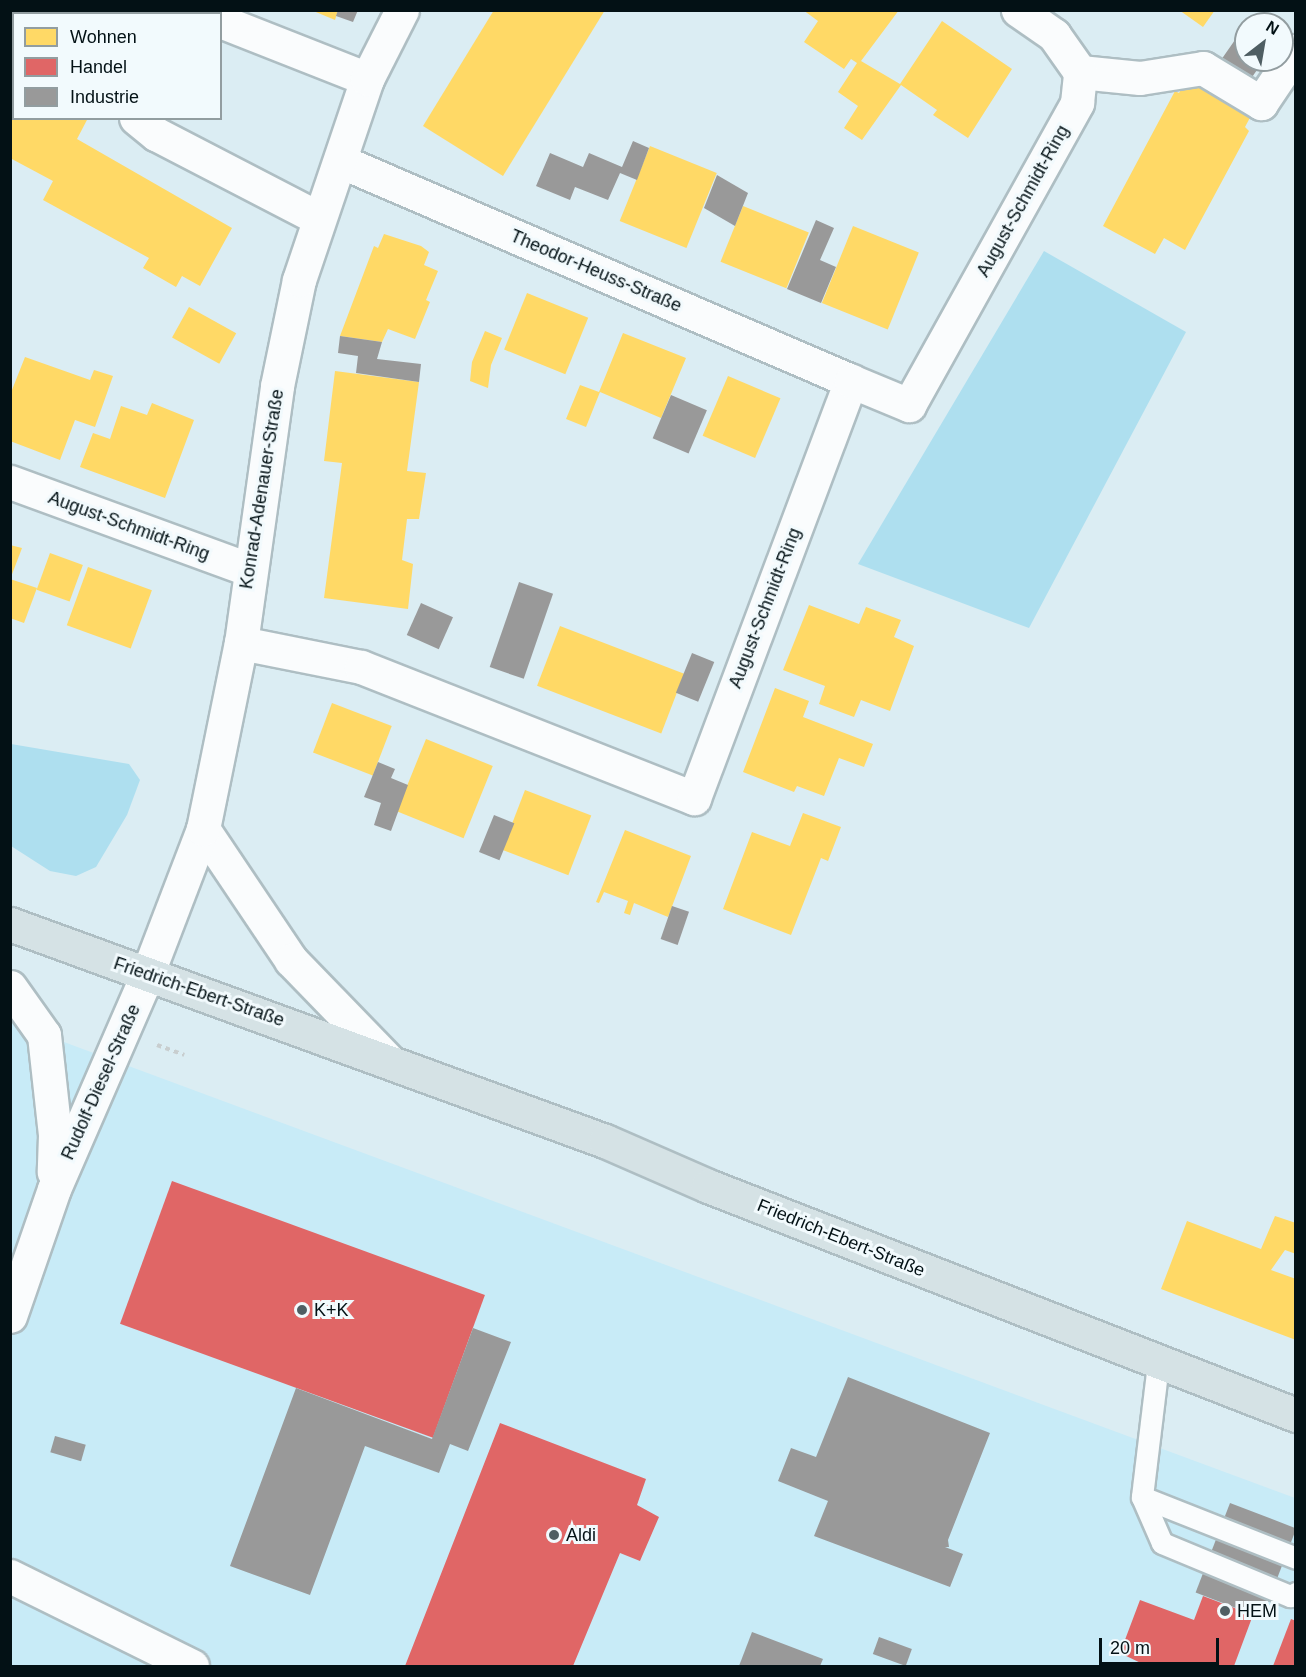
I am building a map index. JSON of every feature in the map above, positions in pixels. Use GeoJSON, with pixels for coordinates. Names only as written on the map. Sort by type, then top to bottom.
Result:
{"type":"FeatureCollection","features":[{"type":"Feature","properties":{"kind":"main road","name":"Friedrich-Ebert-Straße"},"geometry":{"type":"LineString","coordinates":[[10,924],[147,975],[387,1059],[605,1141],[708,1186],[1158,1364],[1296,1415]]}},
{"type":"Feature","properties":{"kind":"street","name":"Konrad-Adenauer-Straße"},"geometry":{"type":"LineString","coordinates":[[147,975],[203,830],[241,643],[248,569],[277,386],[299,280],[318,218],[367,79],[402,10]]}},
{"type":"Feature","properties":{"kind":"street"},"geometry":{"type":"LineString","coordinates":[[1018,10],[1054,35],[1080,72],[1140,78],[1203,68],[1261,103],[1296,51]]}},
{"type":"Feature","properties":{"kind":"street"},"geometry":{"type":"LineString","coordinates":[[222,22],[367,79]]}},
{"type":"Feature","properties":{"kind":"street","name":"August-Schmidt-Ring"},"geometry":{"type":"LineString","coordinates":[[241,643],[361,667],[694,798],[851,381],[909,405],[1077,103],[1080,72]]}},
{"type":"Feature","properties":{"kind":"street"},"geometry":{"type":"LineString","coordinates":[[138,120],[156,134],[318,218]]}},
{"type":"Feature","properties":{"kind":"street","name":"Theodor-Heuss-Straße"},"geometry":{"type":"LineString","coordinates":[[340,161],[851,381]]}},
{"type":"Feature","properties":{"kind":"street","name":"August-Schmidt-Ring"},"geometry":{"type":"LineString","coordinates":[[10,482],[248,569]]}},
{"type":"Feature","properties":{"kind":"street","name":"Friedrich-Ebert-Straße"},"geometry":{"type":"LineString","coordinates":[[203,830],[291,960],[387,1059]]}},
{"type":"Feature","properties":{"kind":"street","name":"Rudolf-Diesel-Straße"},"geometry":{"type":"LineString","coordinates":[[10,1316],[54,1189],[147,975]]}},
{"type":"Feature","properties":{"kind":"street","name":"Rudolf-Diesel-Straße"},"geometry":{"type":"LineString","coordinates":[[10,987],[44,1035],[55,1135],[54,1189]]}},
{"type":"Feature","properties":{"kind":"street"},"geometry":{"type":"LineString","coordinates":[[10,1576],[192,1666]]}},
{"type":"Feature","properties":{"kind":"lane"},"geometry":{"type":"LineString","coordinates":[[1158,1364],[1142,1497],[1162,1543],[1290,1596],[1296,1593]]}},
{"type":"Feature","properties":{"kind":"lane"},"geometry":{"type":"LineString","coordinates":[[1142,1497],[1296,1558]]}},
{"type":"Feature","properties":{"kind":"shaded area"},"geometry":{"type":"Polygon","coordinates":[[[1044,251],[1186,332],[1029,628],[858,564],[1044,251]]]}},
{"type":"Feature","properties":{"kind":"shaded area"},"geometry":{"type":"Polygon","coordinates":[[[11,744],[129,764],[140,780],[127,815],[96,867],[76,876],[50,871],[11,846],[11,744]]]}},
{"type":"Feature","properties":{"kind":"shaded area"},"geometry":{"type":"Polygon","coordinates":[[[10,1022],[1295,1498],[1295,1666],[11,1666],[10,1022]]]}},
{"type":"Feature","properties":{"kind":"building: Wohnen"},"geometry":{"type":"Polygon","coordinates":[[[311,10],[338,10],[335,20],[311,10]]]}},
{"type":"Feature","properties":{"kind":"building: Wohnen"},"geometry":{"type":"Polygon","coordinates":[[[494,10],[605,10],[503,176],[423,126],[494,10]]]}},
{"type":"Feature","properties":{"kind":"building: Wohnen"},"geometry":{"type":"Polygon","coordinates":[[[803,10],[899,10],[861,61],[900,84],[942,21],[1012,69],[968,138],[933,115],[937,110],[901,85],[862,140],[844,128],[858,106],[838,92],[857,63],[851,59],[844,69],[804,42],[818,21],[803,10]]]}},
{"type":"Feature","properties":{"kind":"building: Wohnen"},"geometry":{"type":"Polygon","coordinates":[[[1179,10],[1215,10],[1203,27],[1179,10]]]}},
{"type":"Feature","properties":{"kind":"building: Wohnen"},"geometry":{"type":"Polygon","coordinates":[[[1188,77],[1253,112],[1245,127],[1249,131],[1185,250],[1164,238],[1155,254],[1103,226],[1175,91],[1179,93],[1188,77]]]}},
{"type":"Feature","properties":{"kind":"building: Wohnen"},"geometry":{"type":"Polygon","coordinates":[[[12,112],[12,120],[87,120],[77,139],[232,228],[200,286],[182,276],[176,287],[143,268],[149,258],[43,200],[53,181],[10,158],[12,112]]]}},
{"type":"Feature","properties":{"kind":"building: Wohnen"},"geometry":{"type":"Polygon","coordinates":[[[650,146],[717,173],[686,248],[620,221],[650,146]]]}},
{"type":"Feature","properties":{"kind":"building: Wohnen"},"geometry":{"type":"Polygon","coordinates":[[[743,206],[809,233],[786,288],[721,262],[743,206]]]}},
{"type":"Feature","properties":{"kind":"building: Wohnen"},"geometry":{"type":"Polygon","coordinates":[[[853,226],[919,253],[888,330],[822,303],[853,226]]]}},
{"type":"Feature","properties":{"kind":"building: Wohnen"},"geometry":{"type":"Polygon","coordinates":[[[384,234],[421,246],[429,252],[424,265],[438,271],[426,300],[430,302],[415,339],[388,329],[382,342],[340,336],[374,246],[378,248],[384,234]]]}},
{"type":"Feature","properties":{"kind":"building: Wohnen"},"geometry":{"type":"Polygon","coordinates":[[[527,293],[588,318],[565,374],[504,350],[527,293]]]}},
{"type":"Feature","properties":{"kind":"building: Wohnen"},"geometry":{"type":"Polygon","coordinates":[[[189,307],[236,333],[219,364],[172,338],[189,307]]]}},
{"type":"Feature","properties":{"kind":"building: Wohnen"},"geometry":{"type":"Polygon","coordinates":[[[485,331],[502,338],[491,365],[488,388],[470,381],[472,362],[485,331]]]}},
{"type":"Feature","properties":{"kind":"building: Wohnen"},"geometry":{"type":"Polygon","coordinates":[[[623,333],[686,358],[661,418],[600,392],[586,427],[566,419],[580,385],[599,392],[623,333]]]}},
{"type":"Feature","properties":{"kind":"building: Wohnen"},"geometry":{"type":"Polygon","coordinates":[[[25,357],[90,380],[94,370],[113,376],[95,427],[75,420],[60,460],[10,441],[10,395],[25,357]]]}},
{"type":"Feature","properties":{"kind":"building: Wohnen"},"geometry":{"type":"Polygon","coordinates":[[[335,371],[419,382],[407,471],[426,473],[419,519],[407,519],[402,560],[413,564],[408,609],[324,598],[342,463],[324,461],[335,371]]]}},
{"type":"Feature","properties":{"kind":"building: Wohnen"},"geometry":{"type":"Polygon","coordinates":[[[728,376],[780,398],[755,458],[703,436],[728,376]]]}},
{"type":"Feature","properties":{"kind":"building: Wohnen"},"geometry":{"type":"Polygon","coordinates":[[[152,403],[194,420],[165,498],[80,467],[93,433],[110,439],[121,406],[147,415],[152,403]]]}},
{"type":"Feature","properties":{"kind":"building: Wohnen"},"geometry":{"type":"Polygon","coordinates":[[[10,545],[22,548],[11,577],[10,577],[10,545]]]}},
{"type":"Feature","properties":{"kind":"building: Wohnen"},"geometry":{"type":"Polygon","coordinates":[[[50,553],[83,565],[70,602],[37,590],[50,553]]]}},
{"type":"Feature","properties":{"kind":"building: Wohnen"},"geometry":{"type":"Polygon","coordinates":[[[88,567],[152,590],[131,649],[67,625],[88,567]]]}},
{"type":"Feature","properties":{"kind":"building: Wohnen"},"geometry":{"type":"Polygon","coordinates":[[[10,579],[37,588],[24,623],[10,618],[10,579]]]}},
{"type":"Feature","properties":{"kind":"building: Wohnen"},"geometry":{"type":"Polygon","coordinates":[[[809,605],[859,624],[866,607],[901,620],[894,637],[914,646],[890,711],[861,700],[854,717],[819,704],[825,686],[783,670],[809,605]]]}},
{"type":"Feature","properties":{"kind":"building: Wohnen"},"geometry":{"type":"Polygon","coordinates":[[[560,626],[684,674],[661,733],[537,686],[560,626]]]}},
{"type":"Feature","properties":{"kind":"building: Wohnen"},"geometry":{"type":"Polygon","coordinates":[[[775,688],[809,701],[803,717],[873,744],[864,767],[839,758],[824,796],[797,786],[794,792],[743,772],[775,688]]]}},
{"type":"Feature","properties":{"kind":"building: Wohnen"},"geometry":{"type":"Polygon","coordinates":[[[332,703],[392,726],[373,775],[313,752],[332,703]]]}},
{"type":"Feature","properties":{"kind":"building: Wohnen"},"geometry":{"type":"Polygon","coordinates":[[[426,739],[493,766],[464,838],[397,811],[426,739]]]}},
{"type":"Feature","properties":{"kind":"building: Wohnen"},"geometry":{"type":"Polygon","coordinates":[[[525,790],[591,815],[568,875],[502,850],[525,790]]]}},
{"type":"Feature","properties":{"kind":"building: Wohnen"},"geometry":{"type":"Polygon","coordinates":[[[803,813],[841,827],[828,861],[821,858],[791,935],[723,909],[752,832],[790,846],[803,813]]]}},
{"type":"Feature","properties":{"kind":"building: Wohnen"},"geometry":{"type":"Polygon","coordinates":[[[625,830],[691,856],[668,917],[634,903],[630,915],[624,913],[628,901],[604,892],[599,903],[596,902],[625,830]]]}},
{"type":"Feature","properties":{"kind":"building: Wohnen"},"geometry":{"type":"Polygon","coordinates":[[[1275,1216],[1296,1223],[1296,1254],[1285,1250],[1271,1270],[1296,1279],[1296,1340],[1161,1289],[1187,1221],[1261,1249],[1275,1216]]]}},
{"type":"Feature","properties":{"kind":"building: Handel","name":"K+K"},"geometry":{"type":"Polygon","coordinates":[[[172,1181],[485,1295],[433,1438],[120,1324],[172,1181]]]}},
{"type":"Feature","properties":{"kind":"building: Handel","name":"Aldi"},"geometry":{"type":"Polygon","coordinates":[[[500,1423],[646,1479],[637,1505],[659,1517],[640,1561],[620,1553],[573,1666],[405,1666],[500,1423]]]}},
{"type":"Feature","properties":{"kind":"building: Handel"},"geometry":{"type":"Polygon","coordinates":[[[1203,1596],[1253,1615],[1234,1666],[1147,1666],[1120,1653],[1140,1600],[1194,1620],[1203,1596]]]}},
{"type":"Feature","properties":{"kind":"building: Handel"},"geometry":{"type":"Polygon","coordinates":[[[1291,1619],[1296,1621],[1296,1666],[1273,1666],[1291,1619]]]}},
{"type":"Feature","properties":{"kind":"building: Industrie"},"geometry":{"type":"Polygon","coordinates":[[[338,10],[358,10],[353,22],[336,16],[338,10]]]}},
{"type":"Feature","properties":{"kind":"building: Industrie"},"geometry":{"type":"Polygon","coordinates":[[[1234,41],[1234,69],[1221,60],[1234,41]]]}},
{"type":"Feature","properties":{"kind":"building: Industrie"},"geometry":{"type":"Polygon","coordinates":[[[1238,72],[1256,72],[1250,80],[1238,72]]]}},
{"type":"Feature","properties":{"kind":"building: Industrie"},"geometry":{"type":"Polygon","coordinates":[[[633,141],[649,148],[637,180],[620,173],[608,200],[575,187],[570,200],[536,186],[550,153],[583,167],[589,153],[622,167],[633,141]]]}},
{"type":"Feature","properties":{"kind":"building: Industrie"},"geometry":{"type":"Polygon","coordinates":[[[717,175],[748,193],[735,226],[704,208],[717,175]]]}},
{"type":"Feature","properties":{"kind":"building: Industrie"},"geometry":{"type":"Polygon","coordinates":[[[816,220],[834,228],[820,260],[836,267],[821,303],[787,289],[816,220]]]}},
{"type":"Feature","properties":{"kind":"building: Industrie"},"geometry":{"type":"Polygon","coordinates":[[[340,336],[382,342],[377,359],[421,364],[419,382],[356,373],[358,356],[338,353],[340,336]]]}},
{"type":"Feature","properties":{"kind":"building: Industrie"},"geometry":{"type":"Polygon","coordinates":[[[671,395],[707,410],[689,454],[653,438],[671,395]]]}},
{"type":"Feature","properties":{"kind":"building: Industrie"},"geometry":{"type":"Polygon","coordinates":[[[519,582],[553,594],[524,679],[490,667],[519,582]]]}},
{"type":"Feature","properties":{"kind":"building: Industrie"},"geometry":{"type":"Polygon","coordinates":[[[421,603],[453,617],[439,649],[407,635],[421,603]]]}},
{"type":"Feature","properties":{"kind":"building: Industrie"},"geometry":{"type":"Polygon","coordinates":[[[692,653],[714,662],[698,702],[676,693],[692,653]]]}},
{"type":"Feature","properties":{"kind":"building: Industrie"},"geometry":{"type":"Polygon","coordinates":[[[378,762],[395,769],[391,778],[408,785],[391,831],[374,825],[381,803],[364,797],[378,762]]]}},
{"type":"Feature","properties":{"kind":"building: Industrie"},"geometry":{"type":"Polygon","coordinates":[[[494,815],[514,823],[499,860],[479,852],[494,815]]]}},
{"type":"Feature","properties":{"kind":"building: Industrie"},"geometry":{"type":"Polygon","coordinates":[[[672,906],[689,912],[678,945],[661,939],[672,906]]]}},
{"type":"Feature","properties":{"kind":"building: Industrie"},"geometry":{"type":"Polygon","coordinates":[[[473,1328],[511,1342],[468,1451],[450,1444],[439,1473],[365,1446],[310,1595],[230,1566],[296,1388],[432,1439],[473,1328]]]}},
{"type":"Feature","properties":{"kind":"building: Industrie"},"geometry":{"type":"Polygon","coordinates":[[[848,1377],[990,1433],[948,1540],[949,1547],[945,1547],[963,1554],[950,1587],[814,1536],[828,1501],[778,1481],[791,1448],[816,1457],[848,1377]]]}},
{"type":"Feature","properties":{"kind":"building: Industrie"},"geometry":{"type":"Polygon","coordinates":[[[55,1436],[86,1445],[81,1461],[50,1452],[55,1436]]]}},
{"type":"Feature","properties":{"kind":"building: Industrie"},"geometry":{"type":"Polygon","coordinates":[[[1230,1503],[1296,1528],[1262,1618],[1196,1593],[1230,1503]]]}},
{"type":"Feature","properties":{"kind":"building: Industrie"},"geometry":{"type":"Polygon","coordinates":[[[752,1632],[823,1659],[820,1666],[739,1666],[752,1632]]]}},
{"type":"Feature","properties":{"kind":"building: Industrie"},"geometry":{"type":"Polygon","coordinates":[[[879,1637],[912,1649],[906,1666],[873,1654],[879,1637]]]}},
{"type":"Feature","properties":{"kind":"place","name":"K+K"},"geometry":{"type":"Point","coordinates":[302,1310]}},
{"type":"Feature","properties":{"kind":"place","name":"Aldi"},"geometry":{"type":"Point","coordinates":[554,1535]}},
{"type":"Feature","properties":{"kind":"place","name":"HEM"},"geometry":{"type":"Point","coordinates":[1225,1611]}}]}
